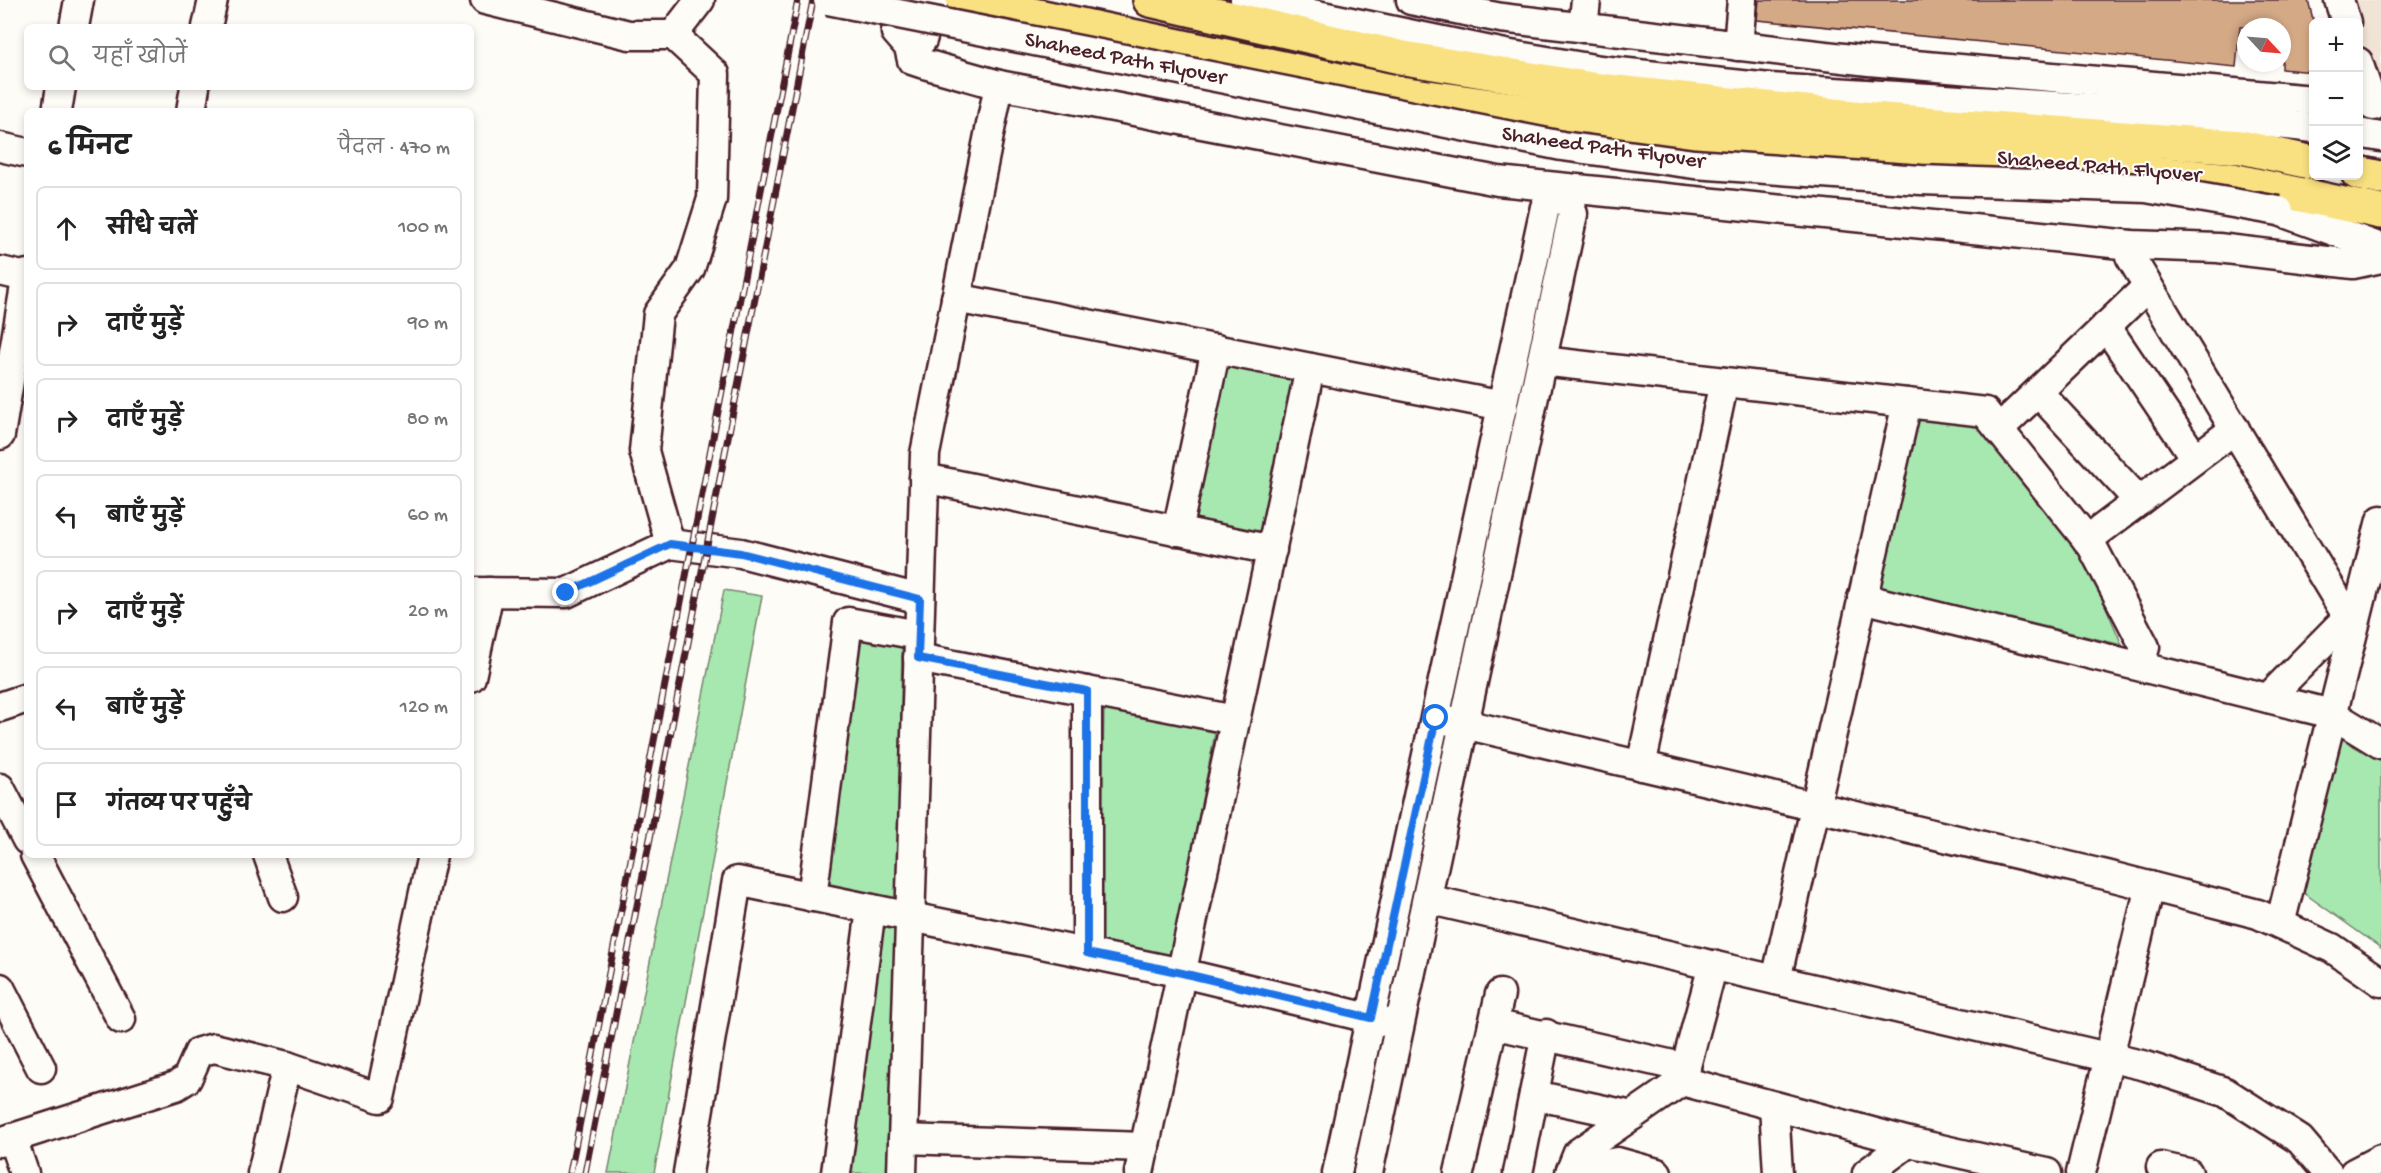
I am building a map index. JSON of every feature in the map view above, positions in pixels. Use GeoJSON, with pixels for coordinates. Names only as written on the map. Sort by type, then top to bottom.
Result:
{"type":"FeatureCollection","features":[{"type":"Feature","properties":{"kind":"highway","name":"Shaheed Path Flyover"},"geometry":{"type":"LineString","coordinates":[[963,0],[1400,93],[1640,127],[2232,180],[2381,212]]}},
{"type":"Feature","properties":{"kind":"highway","name":"Shaheed Path Flyover"},"geometry":{"type":"LineString","coordinates":[[1150,0],[1369,51],[1598,90],[1872,119],[2241,147],[2309,162]]}},
{"type":"Feature","properties":{"kind":"highway"},"geometry":{"type":"LineString","coordinates":[[1369,51],[1402,34]]}},
{"type":"Feature","properties":{"kind":"highway"},"geometry":{"type":"LineString","coordinates":[[1188,48],[1272,90]]}},
{"type":"Feature","properties":{"kind":"highway"},"geometry":{"type":"LineString","coordinates":[[2363,174],[2381,178]]}},
{"type":"Feature","properties":{"kind":"street"},"geometry":{"type":"LineString","coordinates":[[75,24],[79,0]]}},
{"type":"Feature","properties":{"kind":"street"},"geometry":{"type":"LineString","coordinates":[[208,24],[213,0]]}},
{"type":"Feature","properties":{"kind":"street"},"geometry":{"type":"LineString","coordinates":[[485,0],[629,35],[672,35],[715,74],[712,199],[690,269],[658,314],[644,451],[670,544]]}},
{"type":"Feature","properties":{"kind":"street"},"geometry":{"type":"LineString","coordinates":[[672,35],[700,0]]}},
{"type":"Feature","properties":{"kind":"street","name":"Shaheed Path Flyover"},"geometry":{"type":"LineString","coordinates":[[828,0],[1562,146],[1694,164],[1921,180],[2146,188],[2279,211],[2381,248]]}},
{"type":"Feature","properties":{"kind":"street"},"geometry":{"type":"LineString","coordinates":[[906,0],[896,32],[909,47],[912,60],[916,62],[999,85],[1498,181],[2131,245],[2218,248],[2353,264],[2381,258]]}},
{"type":"Feature","properties":{"kind":"street"},"geometry":{"type":"LineString","coordinates":[[909,47],[922,40],[934,0]]}},
{"type":"Feature","properties":{"kind":"street"},"geometry":{"type":"LineString","coordinates":[[1245,0],[1402,34],[1600,70],[1770,88],[2184,114],[2309,128]]}},
{"type":"Feature","properties":{"kind":"street"},"geometry":{"type":"LineString","coordinates":[[1411,0],[1501,18],[1869,61],[2309,100]]}},
{"type":"Feature","properties":{"kind":"street"},"geometry":{"type":"LineString","coordinates":[[1583,28],[1586,0]]}},
{"type":"Feature","properties":{"kind":"street"},"geometry":{"type":"LineString","coordinates":[[1738,46],[1743,0]]}},
{"type":"Feature","properties":{"kind":"street"},"geometry":{"type":"LineString","coordinates":[[2339,0],[2345,18]]}},
{"type":"Feature","properties":{"kind":"street"},"geometry":{"type":"LineString","coordinates":[[2361,72],[2371,106]]}},
{"type":"Feature","properties":{"kind":"street"},"geometry":{"type":"LineString","coordinates":[[902,1173],[925,454],[999,85]]}},
{"type":"Feature","properties":{"kind":"street"},"geometry":{"type":"LineString","coordinates":[[58,108],[61,90]]}},
{"type":"Feature","properties":{"kind":"street"},"geometry":{"type":"LineString","coordinates":[[192,108],[194,90]]}},
{"type":"Feature","properties":{"kind":"street"},"geometry":{"type":"LineString","coordinates":[[2363,134],[2381,136]]}},
{"type":"Feature","properties":{"kind":"street"},"geometry":{"type":"LineString","coordinates":[[0,147],[24,152]]}},
{"type":"Feature","properties":{"kind":"street"},"geometry":{"type":"LineString","coordinates":[[1368,1173],[1574,214],[1563,188]]}},
{"type":"Feature","properties":{"kind":"street"},"geometry":{"type":"LineString","coordinates":[[1337,1173],[1545,207],[1563,188]]}},
{"type":"Feature","properties":{"kind":"street"},"geometry":{"type":"LineString","coordinates":[[2131,245],[2130,256],[2352,617]]}},
{"type":"Feature","properties":{"kind":"street"},"geometry":{"type":"LineString","coordinates":[[0,271],[24,275]]}},
{"type":"Feature","properties":{"kind":"street"},"geometry":{"type":"LineString","coordinates":[[1999,429],[2148,286]]}},
{"type":"Feature","properties":{"kind":"street"},"geometry":{"type":"LineString","coordinates":[[0,435],[24,294]]}},
{"type":"Feature","properties":{"kind":"street"},"geometry":{"type":"LineString","coordinates":[[956,298],[1503,406]]}},
{"type":"Feature","properties":{"kind":"street"},"geometry":{"type":"LineString","coordinates":[[2106,326],[2195,458]]}},
{"type":"Feature","properties":{"kind":"street"},"geometry":{"type":"LineString","coordinates":[[1177,531],[1216,349]]}},
{"type":"Feature","properties":{"kind":"street"},"geometry":{"type":"LineString","coordinates":[[1542,361],[1985,412],[2087,540],[2145,647],[2140,665]]}},
{"type":"Feature","properties":{"kind":"street"},"geometry":{"type":"LineString","coordinates":[[903,1139],[1142,1160],[1310,368]]}},
{"type":"Feature","properties":{"kind":"street"},"geometry":{"type":"LineString","coordinates":[[1641,766],[1724,382]]}},
{"type":"Feature","properties":{"kind":"street"},"geometry":{"type":"LineString","coordinates":[[2038,392],[2139,501]]}},
{"type":"Feature","properties":{"kind":"street"},"geometry":{"type":"LineString","coordinates":[[1776,980],[1907,403]]}},
{"type":"Feature","properties":{"kind":"street"},"geometry":{"type":"LineString","coordinates":[[2087,540],[2235,429]]}},
{"type":"Feature","properties":{"kind":"street"},"geometry":{"type":"LineString","coordinates":[[924,478],[1272,550]]}},
{"type":"Feature","properties":{"kind":"street"},"geometry":{"type":"LineString","coordinates":[[2280,924],[2332,714],[2352,617],[2381,523]]}},
{"type":"Feature","properties":{"kind":"street"},"geometry":{"type":"LineString","coordinates":[[474,649],[480,592],[566,593],[670,544],[741,553],[920,599]]}},
{"type":"Feature","properties":{"kind":"street"},"geometry":{"type":"LineString","coordinates":[[1862,598],[2332,714],[2381,744]]}},
{"type":"Feature","properties":{"kind":"street"},"geometry":{"type":"LineString","coordinates":[[2268,698],[2352,617]]}},
{"type":"Feature","properties":{"kind":"street"},"geometry":{"type":"LineString","coordinates":[[812,897],[848,622],[918,646],[1087,691],[1236,720]]}},
{"type":"Feature","properties":{"kind":"street"},"geometry":{"type":"LineString","coordinates":[[1087,691],[1087,953]]}},
{"type":"Feature","properties":{"kind":"street"},"geometry":{"type":"LineString","coordinates":[[0,707],[24,699]]}},
{"type":"Feature","properties":{"kind":"street"},"geometry":{"type":"LineString","coordinates":[[1436,718],[2150,886],[2258,914],[2332,948],[2381,982]]}},
{"type":"Feature","properties":{"kind":"street"},"geometry":{"type":"LineString","coordinates":[[0,788],[24,834]]}},
{"type":"Feature","properties":{"kind":"street"},"geometry":{"type":"LineString","coordinates":[[37,858],[121,1019]]}},
{"type":"Feature","properties":{"kind":"street"},"geometry":{"type":"LineString","coordinates":[[269,858],[283,897]]}},
{"type":"Feature","properties":{"kind":"street"},"geometry":{"type":"LineString","coordinates":[[24,1173],[6,1140],[176,1086],[187,1079],[199,1052],[214,1048],[287,1066],[380,1098],[431,858]]}},
{"type":"Feature","properties":{"kind":"street"},"geometry":{"type":"LineString","coordinates":[[688,1173],[737,881],[1182,973],[1400,1025]]}},
{"type":"Feature","properties":{"kind":"street"},"geometry":{"type":"LineString","coordinates":[[2081,1173],[2150,886]]}},
{"type":"Feature","properties":{"kind":"street"},"geometry":{"type":"LineString","coordinates":[[1427,898],[2146,1066],[2225,1092],[2300,1140],[2328,1173]]}},
{"type":"Feature","properties":{"kind":"street"},"geometry":{"type":"LineString","coordinates":[[836,1173],[871,909]]}},
{"type":"Feature","properties":{"kind":"street"},"geometry":{"type":"LineString","coordinates":[[1570,1172],[1578,1153],[1632,1116],[1684,1074],[1713,965]]}},
{"type":"Feature","properties":{"kind":"street"},"geometry":{"type":"LineString","coordinates":[[0,988],[41,1068]]}},
{"type":"Feature","properties":{"kind":"street"},"geometry":{"type":"LineString","coordinates":[[1459,1173],[1500,994]]}},
{"type":"Feature","properties":{"kind":"street"},"geometry":{"type":"LineString","coordinates":[[1493,1024],[1546,1034],[1684,1074],[1774,1106],[1909,1142],[2047,1173]]}},
{"type":"Feature","properties":{"kind":"street"},"geometry":{"type":"LineString","coordinates":[[1518,1173],[1546,1034]]}},
{"type":"Feature","properties":{"kind":"street"},"geometry":{"type":"LineString","coordinates":[[262,1173],[287,1066]]}},
{"type":"Feature","properties":{"kind":"street"},"geometry":{"type":"LineString","coordinates":[[1534,1095],[1632,1116]]}},
{"type":"Feature","properties":{"kind":"street"},"geometry":{"type":"LineString","coordinates":[[1774,1106],[1778,1173]]}},
{"type":"Feature","properties":{"kind":"street"},"geometry":{"type":"LineString","coordinates":[[1868,1173],[1909,1142]]}},
{"type":"Feature","properties":{"kind":"street"},"geometry":{"type":"LineString","coordinates":[[2354,1173],[2381,1159]]}},
{"type":"Feature","properties":{"kind":"street"},"geometry":{"type":"LineString","coordinates":[[1570,1172],[1617,1162],[1657,1173]]}},
{"type":"Feature","properties":{"kind":"shaded area"},"geometry":{"type":"Polygon","coordinates":[[[2349,0],[2381,0],[2381,94],[2376,93],[2363,46],[2363,18],[2356,18],[2349,0]]]}},
{"type":"Feature","properties":{"kind":"green space"},"geometry":{"type":"Polygon","coordinates":[[[1223,362],[1298,377],[1264,533],[1190,518],[1223,362]]]}},
{"type":"Feature","properties":{"kind":"green space"},"geometry":{"type":"Polygon","coordinates":[[[1916,417],[1984,427],[2086,560],[2122,645],[1880,587],[1916,417]]]}},
{"type":"Feature","properties":{"kind":"green space"},"geometry":{"type":"Polygon","coordinates":[[[724,590],[762,596],[654,1173],[608,1173],[724,590]]]}},
{"type":"Feature","properties":{"kind":"green space"},"geometry":{"type":"Polygon","coordinates":[[[857,634],[902,644],[898,900],[826,885],[857,634]]]}},
{"type":"Feature","properties":{"kind":"green space"},"geometry":{"type":"Polygon","coordinates":[[[1104,704],[1216,728],[1172,956],[1100,940],[1104,704]]]}},
{"type":"Feature","properties":{"kind":"green space"},"geometry":{"type":"Polygon","coordinates":[[[2342,730],[2381,755],[2381,948],[2304,893],[2342,730]]]}},
{"type":"Feature","properties":{"kind":"green space"},"geometry":{"type":"Polygon","coordinates":[[[880,920],[895,923],[887,1173],[848,1173],[880,920]]]}},
{"type":"Feature","properties":{"kind":"building"},"geometry":{"type":"Polygon","coordinates":[[[1759,0],[2308,0],[2313,18],[2309,18],[2309,72],[2291,70],[2291,18],[2237,18],[2236,67],[1757,20],[1759,0]]]}},
{"type":"Feature","properties":{"kind":"railway"},"geometry":{"type":"LineString","coordinates":[[570,1173],[798,0]]}},
{"type":"Feature","properties":{"kind":"railway"},"geometry":{"type":"LineString","coordinates":[[585,1173],[813,0]]}},
{"type":"Feature","properties":{"kind":"route"},"geometry":{"type":"LineString","coordinates":[[566,593],[670,544],[741,553],[920,599],[918,658],[1087,691],[1087,953],[1371,1018],[1436,718]]}}]}
